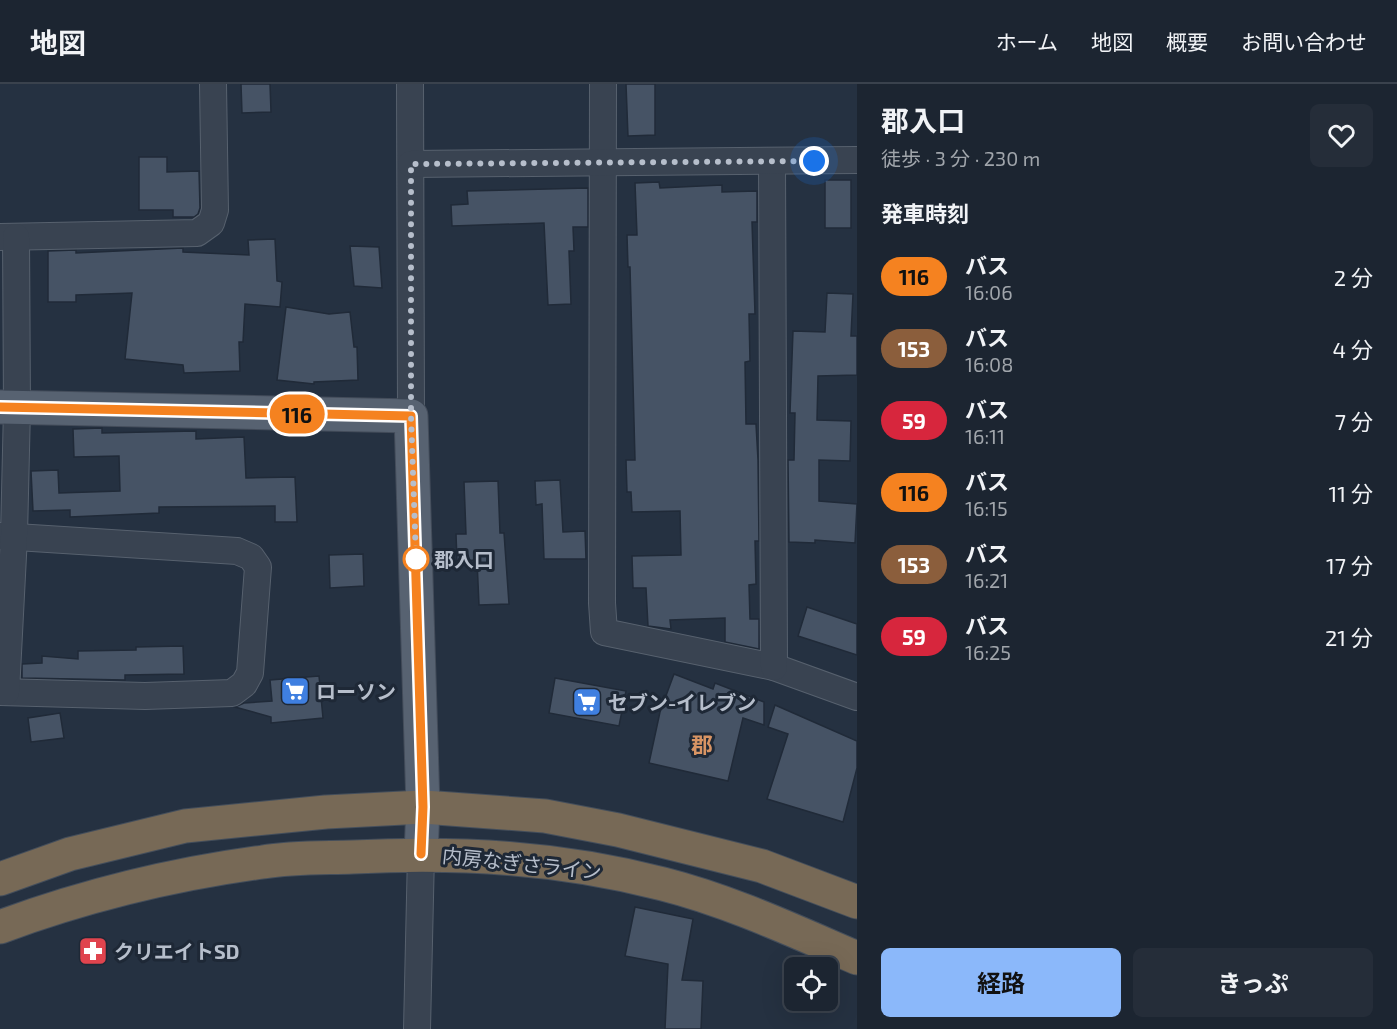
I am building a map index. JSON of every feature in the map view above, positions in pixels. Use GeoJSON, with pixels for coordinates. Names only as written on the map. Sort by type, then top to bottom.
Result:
{"type":"FeatureCollection","features":[{"type":"Feature","properties":{"kind":"highway"},"geometry":{"type":"LineString","coordinates":[[0,879],[70,854],[185,826],[326,812],[423,807],[545,816],[618,830],[762,866],[857,902]]}},
{"type":"Feature","properties":{"kind":"highway","name":"内房なぎさライン"},"geometry":{"type":"LineString","coordinates":[[0,927],[146,882],[254,863],[421,854],[493,856],[583,866],[665,884],[746,911],[857,958]]}},
{"type":"Feature","properties":{"kind":"main road"},"geometry":{"type":"LineString","coordinates":[[8,408],[411,416],[423,807],[421,854]]}},
{"type":"Feature","properties":{"kind":"street"},"geometry":{"type":"LineString","coordinates":[[7,536],[237,551],[251,556],[258,567],[250,673],[244,684],[232,693],[145,696],[3,692],[7,536],[8,237],[197,232],[211,223],[215,210],[213,84]]}},
{"type":"Feature","properties":{"kind":"street"},"geometry":{"type":"LineString","coordinates":[[410,84],[411,416]]}},
{"type":"Feature","properties":{"kind":"street"},"geometry":{"type":"LineString","coordinates":[[603,84],[602,603],[604,632],[774,667],[857,696]]}},
{"type":"Feature","properties":{"kind":"street"},"geometry":{"type":"LineString","coordinates":[[411,164],[857,160]]}},
{"type":"Feature","properties":{"kind":"street"},"geometry":{"type":"LineString","coordinates":[[772,161],[774,667]]}},
{"type":"Feature","properties":{"kind":"street"},"geometry":{"type":"LineString","coordinates":[[417,1029],[421,854]]}},
{"type":"Feature","properties":{"kind":"building"},"geometry":{"type":"Polygon","coordinates":[[[241,84],[270,84],[271,112],[242,113],[241,84]]]}},
{"type":"Feature","properties":{"kind":"building"},"geometry":{"type":"Polygon","coordinates":[[[626,84],[655,84],[655,135],[628,136],[626,84]]]}},
{"type":"Feature","properties":{"kind":"building"},"geometry":{"type":"Polygon","coordinates":[[[139,157],[167,157],[167,172],[199,171],[200,208],[198,214],[194,217],[173,217],[173,210],[139,210],[139,157]]]}},
{"type":"Feature","properties":{"kind":"building"},"geometry":{"type":"Polygon","coordinates":[[[825,180],[851,180],[851,228],[825,228],[825,180]]]}},
{"type":"Feature","properties":{"kind":"building"},"geometry":{"type":"Polygon","coordinates":[[[659,182],[660,188],[722,185],[722,192],[757,191],[757,222],[752,222],[755,314],[749,314],[750,361],[745,362],[746,424],[756,424],[758,460],[759,541],[755,541],[756,584],[749,585],[750,619],[759,619],[759,649],[725,642],[725,618],[670,620],[671,629],[648,626],[646,588],[633,588],[632,556],[681,555],[680,511],[632,512],[631,492],[627,492],[626,460],[635,460],[630,267],[628,267],[627,235],[637,235],[635,183],[659,182]]]}},
{"type":"Feature","properties":{"kind":"building"},"geometry":{"type":"Polygon","coordinates":[[[588,188],[588,227],[573,227],[574,251],[569,251],[571,304],[548,305],[544,223],[452,226],[451,205],[468,204],[467,191],[588,188]]]}},
{"type":"Feature","properties":{"kind":"building"},"geometry":{"type":"Polygon","coordinates":[[[275,239],[277,281],[282,282],[280,307],[245,304],[243,342],[239,342],[240,371],[184,373],[183,365],[125,359],[132,293],[76,295],[76,302],[48,302],[48,251],[76,250],[76,253],[183,248],[183,252],[249,255],[248,240],[275,239]]]}},
{"type":"Feature","properties":{"kind":"building"},"geometry":{"type":"Polygon","coordinates":[[[350,246],[379,247],[382,288],[354,286],[350,246]]]}},
{"type":"Feature","properties":{"kind":"building"},"geometry":{"type":"Polygon","coordinates":[[[827,293],[853,294],[851,336],[857,336],[857,375],[818,376],[817,420],[851,421],[850,461],[819,460],[819,501],[857,504],[855,543],[815,540],[815,543],[789,542],[788,460],[794,460],[795,413],[790,413],[793,331],[825,332],[827,293]]]}},
{"type":"Feature","properties":{"kind":"building"},"geometry":{"type":"Polygon","coordinates":[[[286,307],[329,314],[350,312],[354,347],[357,347],[358,380],[314,382],[314,384],[277,380],[286,307]]]}},
{"type":"Feature","properties":{"kind":"building"},"geometry":{"type":"Polygon","coordinates":[[[102,428],[102,433],[196,431],[196,439],[244,437],[246,478],[295,477],[297,522],[275,522],[275,506],[159,507],[159,513],[70,517],[70,510],[33,511],[31,471],[58,470],[59,493],[120,491],[119,456],[74,457],[73,429],[102,428]]]}},
{"type":"Feature","properties":{"kind":"building"},"geometry":{"type":"Polygon","coordinates":[[[560,480],[563,532],[585,531],[586,559],[544,559],[542,504],[536,505],[535,481],[560,480]]]}},
{"type":"Feature","properties":{"kind":"building"},"geometry":{"type":"Polygon","coordinates":[[[498,481],[500,533],[504,533],[509,604],[479,605],[477,560],[457,561],[456,534],[466,534],[464,482],[498,481]]]}},
{"type":"Feature","properties":{"kind":"building"},"geometry":{"type":"Polygon","coordinates":[[[363,554],[364,586],[330,588],[329,555],[363,554]]]}},
{"type":"Feature","properties":{"kind":"building"},"geometry":{"type":"Polygon","coordinates":[[[807,607],[857,624],[857,655],[798,636],[807,607]]]}},
{"type":"Feature","properties":{"kind":"building"},"geometry":{"type":"Polygon","coordinates":[[[183,646],[184,674],[125,675],[125,680],[22,678],[22,664],[42,663],[42,656],[78,659],[78,651],[183,646]]]}},
{"type":"Feature","properties":{"kind":"building"},"geometry":{"type":"Polygon","coordinates":[[[674,674],[713,689],[715,683],[764,702],[764,725],[743,718],[728,781],[649,763],[660,712],[674,674]]]}},
{"type":"Feature","properties":{"kind":"building","name":"ローソン"},"geometry":{"type":"Polygon","coordinates":[[[319,676],[323,718],[271,723],[271,717],[235,707],[244,703],[272,701],[270,680],[319,676]]]}},
{"type":"Feature","properties":{"kind":"building","name":"セブン-イレブン"},"geometry":{"type":"Polygon","coordinates":[[[555,678],[626,691],[619,726],[549,713],[555,678]]]}},
{"type":"Feature","properties":{"kind":"building"},"geometry":{"type":"Polygon","coordinates":[[[775,705],[857,741],[857,768],[843,822],[767,799],[788,734],[768,727],[775,705]]]}},
{"type":"Feature","properties":{"kind":"building"},"geometry":{"type":"Polygon","coordinates":[[[60,713],[64,738],[31,742],[28,718],[60,713]]]}},
{"type":"Feature","properties":{"kind":"building"},"geometry":{"type":"Polygon","coordinates":[[[635,907],[693,919],[682,980],[703,981],[701,1029],[665,1029],[668,964],[625,956],[635,907]]]}},
{"type":"Feature","properties":{"kind":"bus line","name":"116"},"geometry":{"type":"LineString","coordinates":[[0,407],[411,416],[423,807],[421,854]]}},
{"type":"Feature","properties":{"kind":"place","name":"郡入口"},"geometry":{"type":"Point","coordinates":[416,559]}},
{"type":"Feature","properties":{"kind":"place","name":"ローソン"},"geometry":{"type":"Point","coordinates":[295,691]}},
{"type":"Feature","properties":{"kind":"place","name":"セブン-イレブン"},"geometry":{"type":"Point","coordinates":[587,702]}},
{"type":"Feature","properties":{"kind":"place","name":"クリエイトSD"},"geometry":{"type":"Point","coordinates":[93,951]}},
{"type":"Feature","properties":{"kind":"district","name":"郡"},"geometry":{"type":"Point","coordinates":[702,744]}},
{"type":"Feature","properties":{"kind":"route"},"geometry":{"type":"LineString","coordinates":[[416,559],[411,416],[411,164],[814,161]]}}]}
